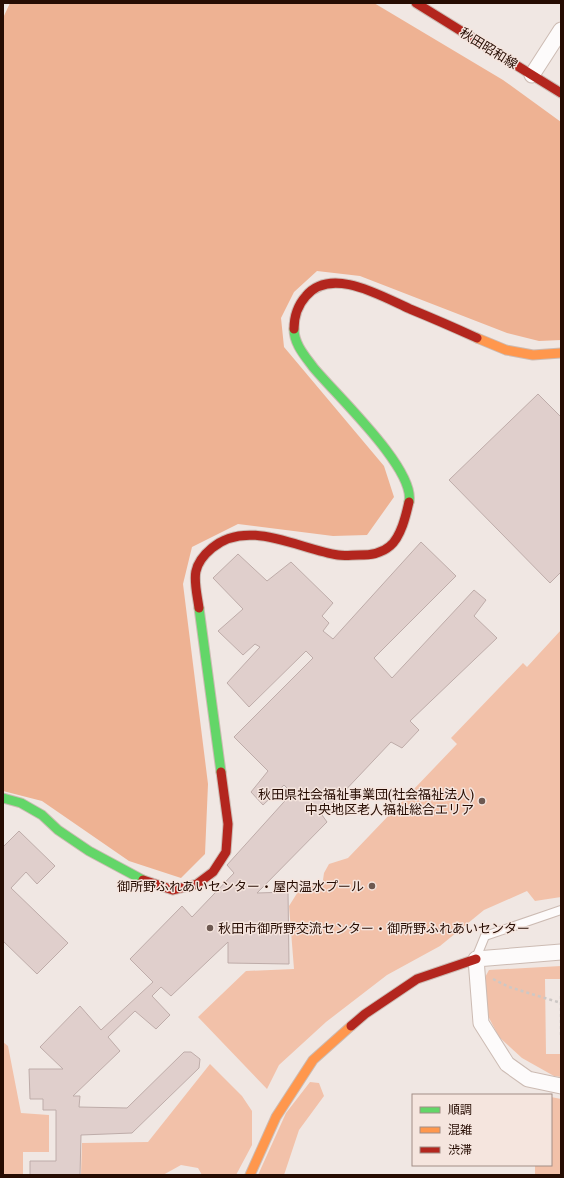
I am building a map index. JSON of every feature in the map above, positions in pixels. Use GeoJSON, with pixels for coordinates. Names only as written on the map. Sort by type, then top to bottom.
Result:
{"type":"FeatureCollection","features":[{"type":"Feature","properties":{"kind":"street","name":"秋田昭和線"},"geometry":{"type":"LineString","coordinates":[[416,3],[561,93]]}},
{"type":"Feature","properties":{"kind":"street"},"geometry":{"type":"LineString","coordinates":[[532,75],[561,30]]}},
{"type":"Feature","properties":{"kind":"street"},"geometry":{"type":"LineString","coordinates":[[3,798],[26,806],[42,815],[58,830],[89,851],[138,878],[173,890],[197,884],[213,872],[226,852],[228,824],[195,582],[197,564],[206,553],[220,541],[243,534],[276,539],[338,555],[374,555],[391,546],[405,522],[410,497],[402,472],[383,446],[326,383],[301,351],[294,335],[294,317],[302,301],[313,288],[333,283],[357,286],[506,350],[533,355],[561,353]]}},
{"type":"Feature","properties":{"kind":"street"},"geometry":{"type":"LineString","coordinates":[[250,1175],[276,1117],[313,1060],[365,1014],[417,979],[476,965],[561,952]]}},
{"type":"Feature","properties":{"kind":"street"},"geometry":{"type":"LineString","coordinates":[[476,965],[481,1023],[508,1064],[528,1079],[561,1086]]}},
{"type":"Feature","properties":{"kind":"lane"},"geometry":{"type":"LineString","coordinates":[[476,965],[485,936],[561,910]]}},
{"type":"Feature","properties":{"kind":"path"},"geometry":{"type":"LineString","coordinates":[[476,965],[509,987],[560,1003]]}},
{"type":"Feature","properties":{"kind":"path"},"geometry":{"type":"LineString","coordinates":[[561,996],[561,1037]]}},
{"type":"Feature","properties":{"kind":"shaded area"},"geometry":{"type":"Polygon","coordinates":[[[10,3],[374,3],[503,80],[561,122],[561,340],[539,341],[507,333],[360,276],[317,271],[294,292],[281,318],[284,347],[384,466],[394,497],[367,535],[333,536],[238,524],[192,547],[183,584],[208,784],[205,854],[181,878],[129,861],[42,801],[3,791],[3,18],[10,3]]]}},
{"type":"Feature","properties":{"kind":"shaded area","name":"秋田県社会福祉事業団(社会福祉法人) 中央地区老人福祉総合エリア"},"geometry":{"type":"Polygon","coordinates":[[[561,630],[561,897],[535,901],[527,891],[484,910],[440,946],[387,975],[326,1022],[279,1065],[267,1089],[198,1017],[246,971],[294,969],[289,906],[301,887],[316,885],[322,887],[324,873],[329,864],[348,858],[457,744],[451,738],[523,663],[527,667],[561,630]]]}},
{"type":"Feature","properties":{"kind":"shaded area"},"geometry":{"type":"Polygon","coordinates":[[[561,966],[561,979],[545,979],[546,1054],[561,1054],[561,1077],[554,1076],[522,1058],[499,1037],[487,1014],[483,981],[489,970],[561,966]]]}},
{"type":"Feature","properties":{"kind":"shaded area"},"geometry":{"type":"Polygon","coordinates":[[[3,1042],[8,1046],[21,1113],[49,1115],[49,1152],[23,1152],[23,1175],[3,1175],[3,1042]]]}},
{"type":"Feature","properties":{"kind":"shaded area"},"geometry":{"type":"Polygon","coordinates":[[[210,1064],[242,1096],[252,1111],[252,1145],[236,1175],[202,1175],[198,1168],[181,1165],[163,1175],[81,1175],[82,1143],[148,1142],[210,1064]]]}},
{"type":"Feature","properties":{"kind":"shaded area"},"geometry":{"type":"Polygon","coordinates":[[[310,1082],[319,1083],[324,1096],[299,1130],[284,1175],[258,1175],[286,1113],[310,1082]]]}},
{"type":"Feature","properties":{"kind":"shaded area"},"geometry":{"type":"Polygon","coordinates":[[[552,1097],[561,1099],[561,1175],[535,1175],[535,1166],[552,1166],[552,1097]]]}},
{"type":"Feature","properties":{"kind":"building"},"geometry":{"type":"Polygon","coordinates":[[[538,394],[561,417],[561,572],[550,583],[449,480],[538,394]]]}},
{"type":"Feature","properties":{"kind":"building"},"geometry":{"type":"Polygon","coordinates":[[[421,542],[456,576],[374,658],[392,678],[474,590],[486,600],[474,616],[497,638],[410,721],[419,730],[402,748],[391,742],[322,815],[327,822],[257,893],[288,892],[289,964],[228,963],[228,942],[171,996],[161,987],[152,996],[170,1015],[156,1029],[135,1011],[108,1037],[120,1051],[73,1096],[80,1096],[79,1107],[127,1108],[184,1052],[191,1052],[200,1059],[199,1068],[132,1133],[81,1135],[80,1175],[30,1175],[30,1161],[56,1161],[56,1110],[43,1110],[43,1099],[30,1099],[29,1069],[63,1069],[40,1047],[80,1006],[101,1030],[153,982],[130,959],[182,906],[192,917],[234,873],[227,865],[292,793],[284,785],[263,805],[251,792],[268,771],[234,737],[313,658],[306,651],[249,707],[227,683],[260,647],[255,644],[243,655],[218,631],[243,609],[213,578],[238,554],[267,581],[291,562],[333,603],[322,616],[329,623],[323,631],[333,639],[421,542]]]}},
{"type":"Feature","properties":{"kind":"building"},"geometry":{"type":"Polygon","coordinates":[[[19,831],[55,866],[37,884],[26,872],[11,888],[68,943],[37,974],[3,941],[3,847],[19,831]]]}},
{"type":"Feature","properties":{"kind":"traffic: fast"},"geometry":{"type":"LineString","coordinates":[[294,329],[296,340],[303,354],[388,452],[400,471],[408,488],[409,502]]}},
{"type":"Feature","properties":{"kind":"traffic: fast"},"geometry":{"type":"LineString","coordinates":[[199,608],[221,772]]}},
{"type":"Feature","properties":{"kind":"traffic: fast"},"geometry":{"type":"LineString","coordinates":[[3,798],[21,803],[42,815],[58,830],[89,851],[143,880]]}},
{"type":"Feature","properties":{"kind":"traffic: slow"},"geometry":{"type":"LineString","coordinates":[[477,338],[506,350],[533,355],[561,353]]}},
{"type":"Feature","properties":{"kind":"traffic: slow"},"geometry":{"type":"LineString","coordinates":[[250,1175],[276,1117],[313,1060],[351,1026]]}},
{"type":"Feature","properties":{"kind":"traffic: jam"},"geometry":{"type":"LineString","coordinates":[[416,3],[561,93]]}},
{"type":"Feature","properties":{"kind":"traffic: jam"},"geometry":{"type":"LineString","coordinates":[[294,329],[297,311],[306,296],[316,287],[329,284],[342,284],[356,286],[371,291],[477,338]]}},
{"type":"Feature","properties":{"kind":"traffic: jam"},"geometry":{"type":"LineString","coordinates":[[199,608],[195,582],[197,568],[205,555],[212,548],[226,539],[257,535],[338,555],[375,554],[387,549],[394,542],[402,526],[409,502]]}},
{"type":"Feature","properties":{"kind":"traffic: jam"},"geometry":{"type":"LineString","coordinates":[[143,880],[173,890],[197,884],[213,872],[226,852],[228,824],[221,772]]}},
{"type":"Feature","properties":{"kind":"traffic: jam"},"geometry":{"type":"LineString","coordinates":[[351,1026],[365,1014],[417,979],[476,959]]}},
{"type":"Feature","properties":{"kind":"place","name":"秋田県社会福祉事業団(社会福祉法人) 中央地区老人福祉総合エリア"},"geometry":{"type":"Point","coordinates":[482,801]}},
{"type":"Feature","properties":{"kind":"place","name":"御所野ふれあいセンター・屋内温水プール"},"geometry":{"type":"Point","coordinates":[372,886]}},
{"type":"Feature","properties":{"kind":"place","name":"秋田市御所野交流センター・御所野ふれあいセンター"},"geometry":{"type":"Point","coordinates":[210,928]}}]}
